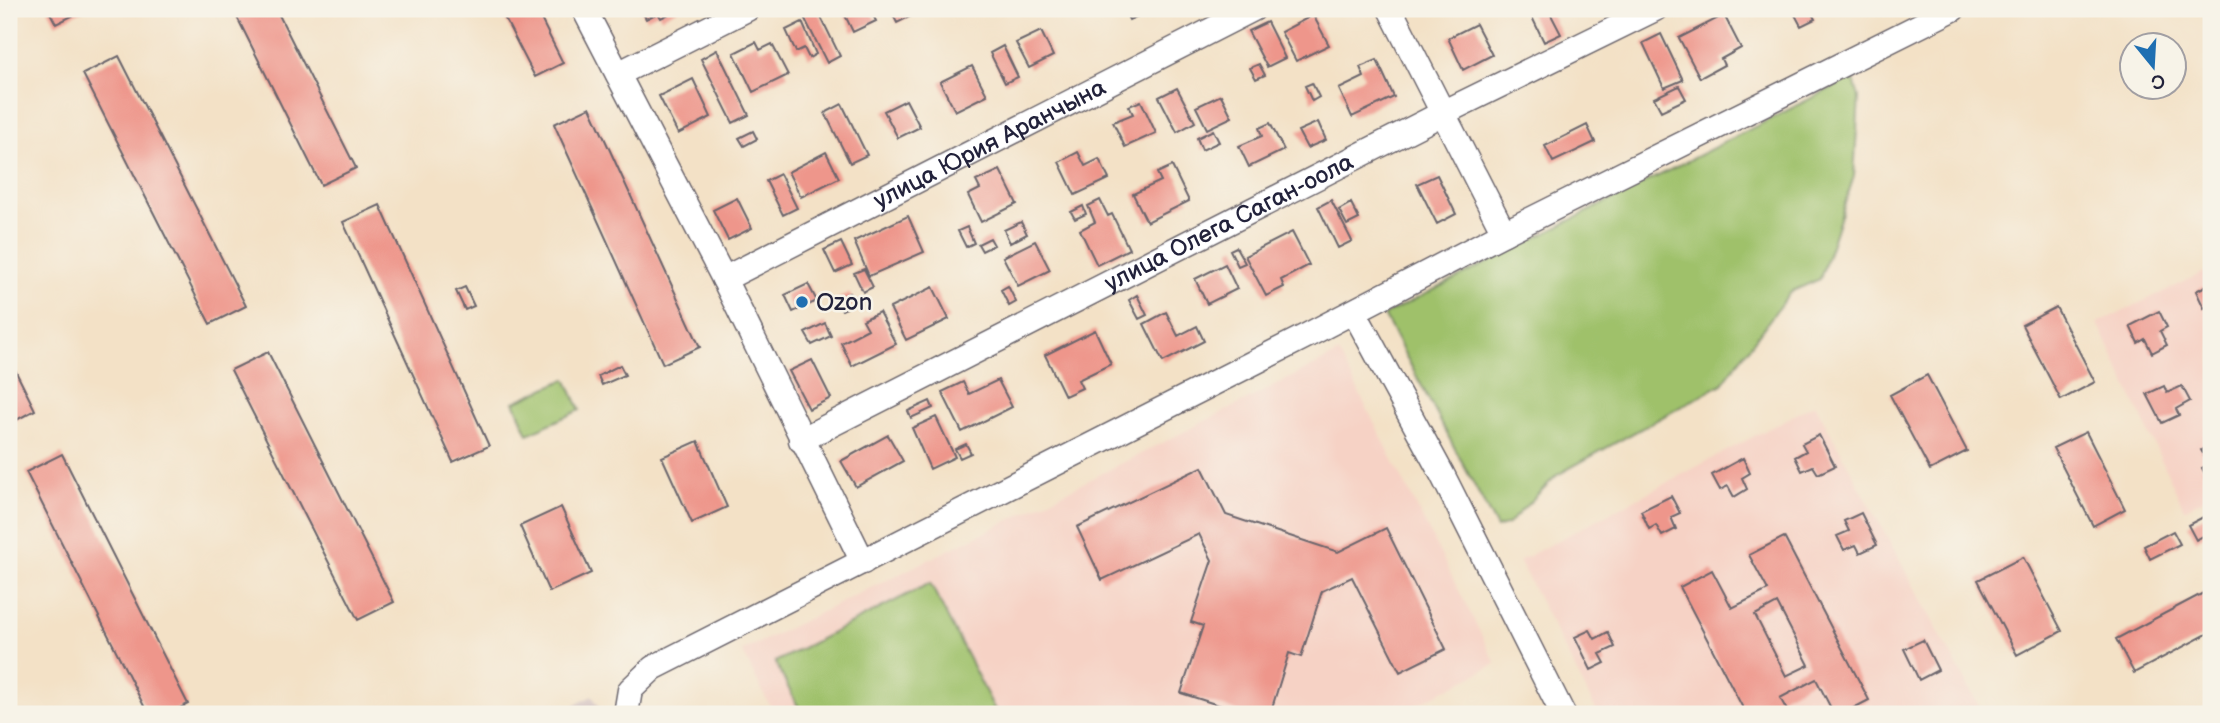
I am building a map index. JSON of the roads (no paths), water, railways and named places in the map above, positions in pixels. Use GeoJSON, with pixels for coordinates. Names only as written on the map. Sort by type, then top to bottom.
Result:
{"type":"FeatureCollection","features":[{"type":"Feature","properties":{"kind":"street"},"geometry":{"type":"LineString","coordinates":[[584,9],[724,279],[863,562]]}},
{"type":"Feature","properties":{"kind":"street"},"geometry":{"type":"LineString","coordinates":[[618,74],[747,9]]}},
{"type":"Feature","properties":{"kind":"street","name":"улица Юрия Аранчына"},"geometry":{"type":"LineString","coordinates":[[724,279],[1252,9]]}},
{"type":"Feature","properties":{"kind":"street"},"geometry":{"type":"LineString","coordinates":[[1390,9],[1504,233]]}},
{"type":"Feature","properties":{"kind":"street","name":"улица Олега Саган-оола"},"geometry":{"type":"LineString","coordinates":[[801,440],[1443,113],[1655,9]]}},
{"type":"Feature","properties":{"kind":"street"},"geometry":{"type":"LineString","coordinates":[[626,714],[630,690],[653,668],[1504,233],[1953,9]]}},
{"type":"Feature","properties":{"kind":"street"},"geometry":{"type":"LineString","coordinates":[[1354,312],[1442,474],[1563,714]]}},
{"type":"Feature","properties":{"kind":"place","name":"Ozon"},"geometry":{"type":"Point","coordinates":[802,302]}}]}
